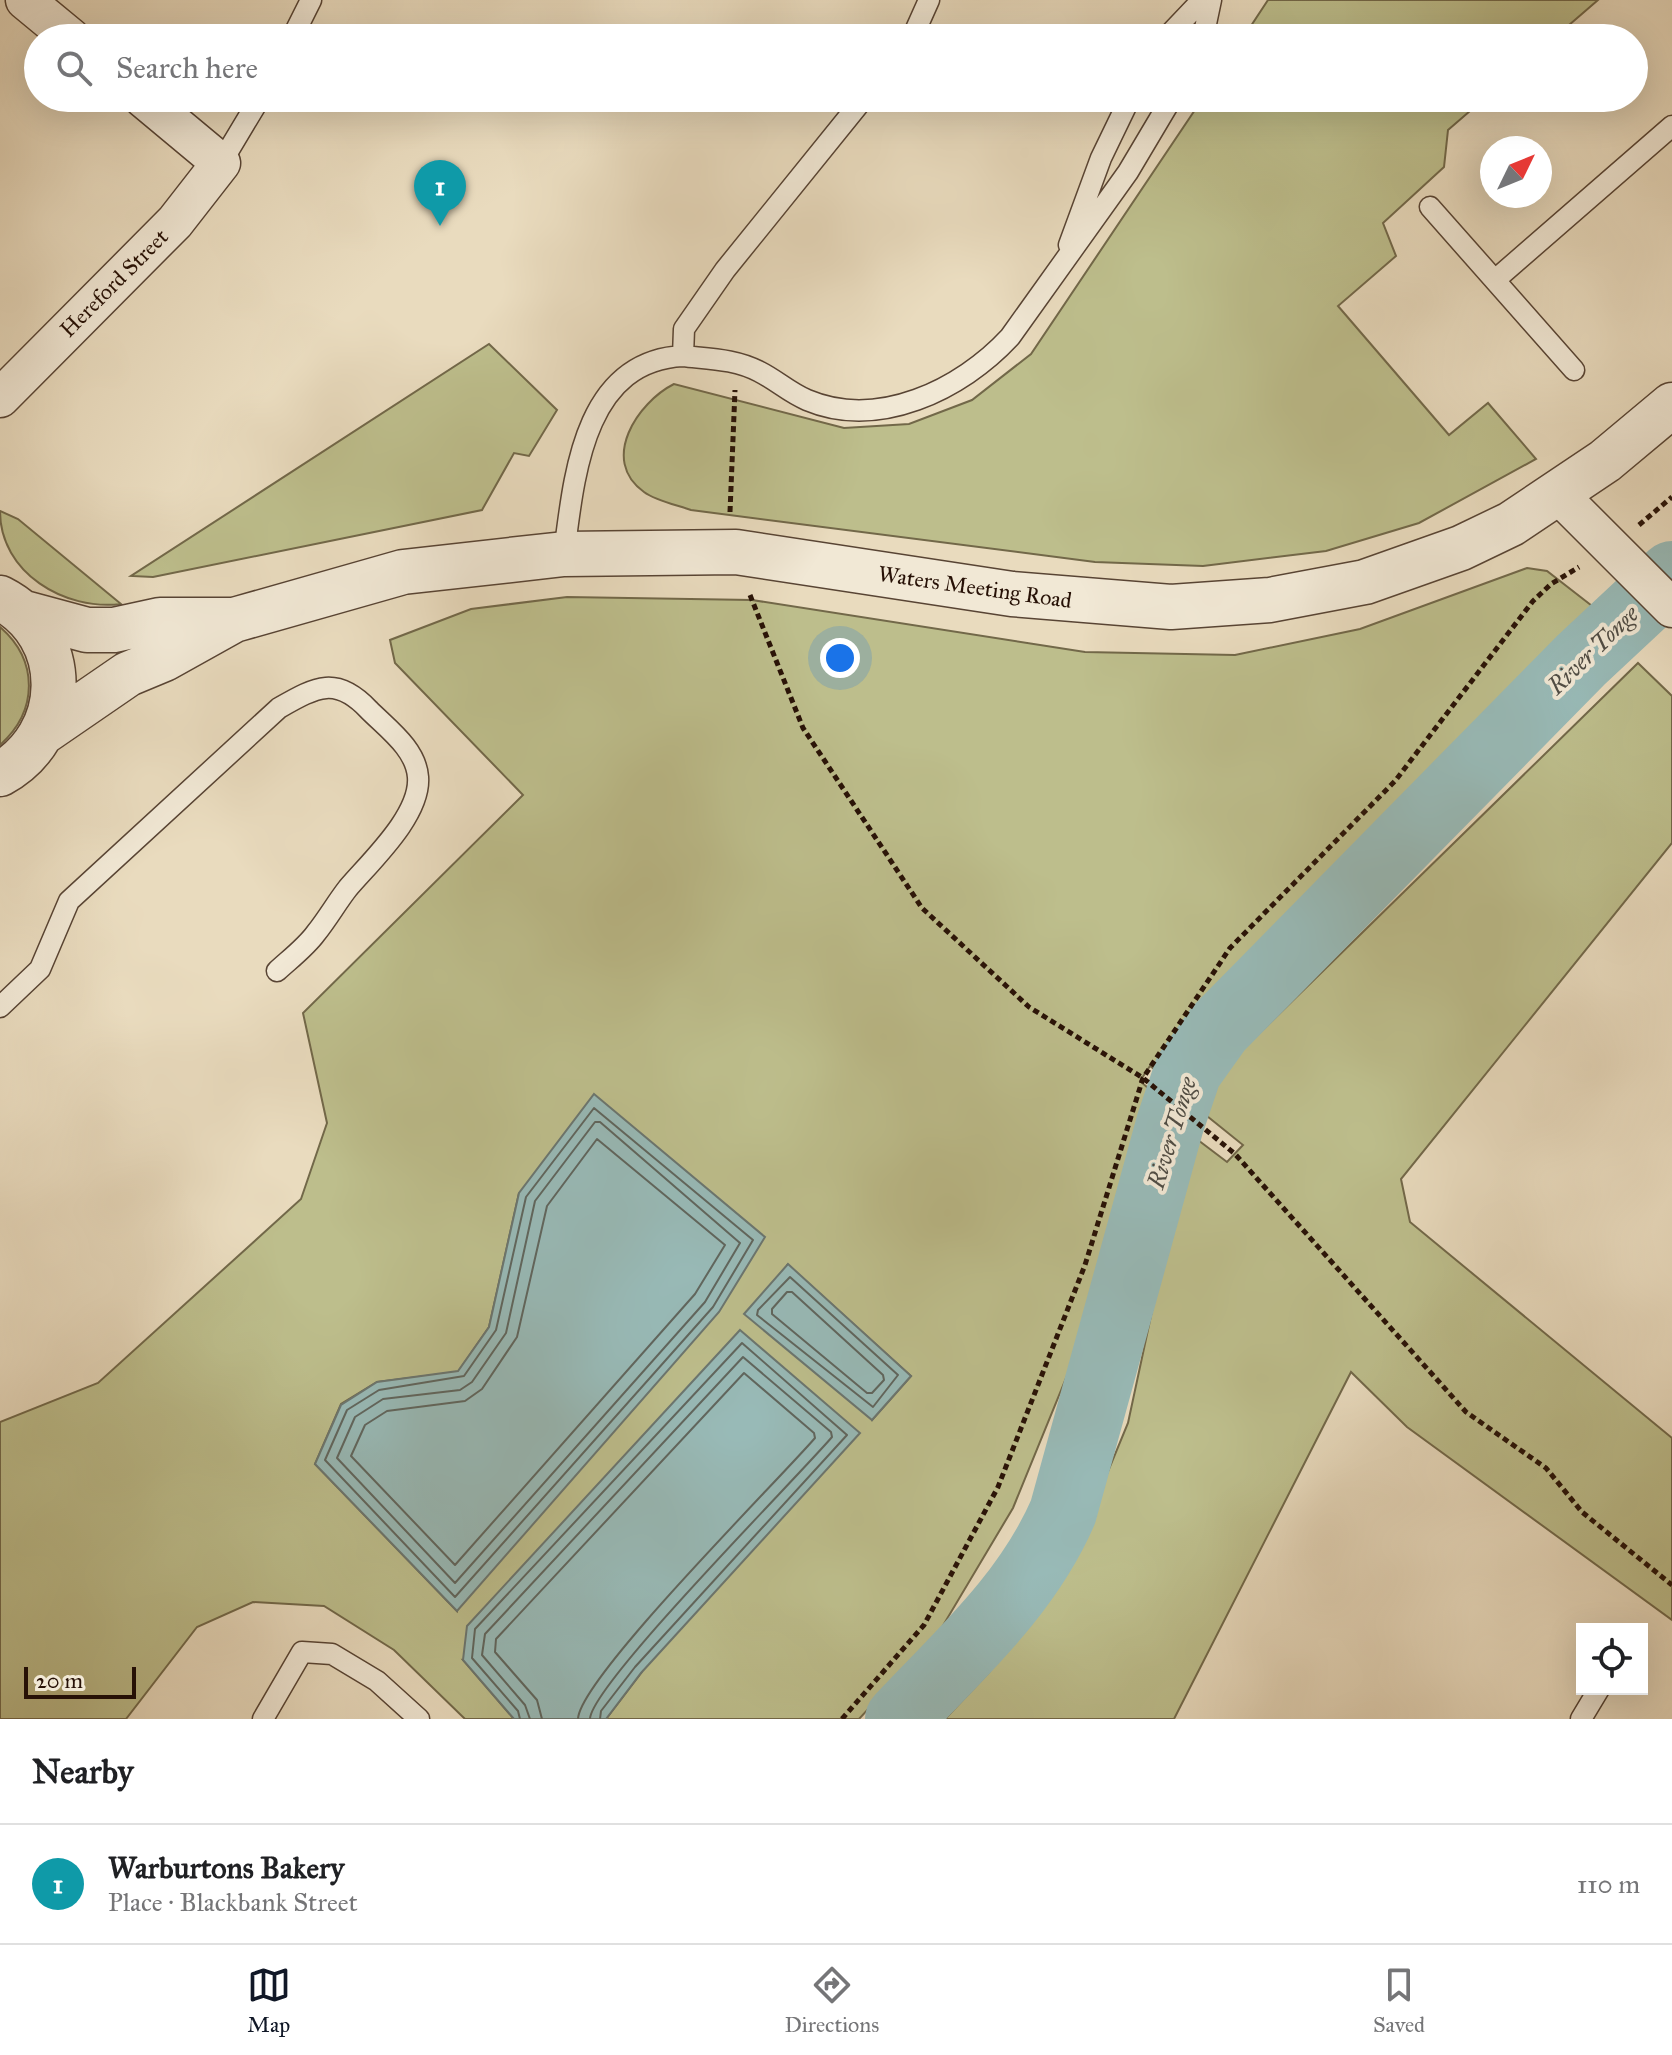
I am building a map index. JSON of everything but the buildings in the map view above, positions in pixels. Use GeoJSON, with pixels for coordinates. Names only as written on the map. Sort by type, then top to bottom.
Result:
{"type":"FeatureCollection","features":[{"type":"Feature","properties":{"kind":"street"},"geometry":{"type":"LineString","coordinates":[[25,0],[54,24]]}},
{"type":"Feature","properties":{"kind":"street"},"geometry":{"type":"LineString","coordinates":[[160,112],[221,163]]}},
{"type":"Feature","properties":{"kind":"street","name":"Hereford Street"},"geometry":{"type":"LineString","coordinates":[[0,398],[175,222],[221,163]]}},
{"type":"Feature","properties":{"kind":"street","name":"Waters Meeting Road"},"geometry":{"type":"LineString","coordinates":[[5,776],[45,731],[128,674],[164,659],[234,620],[403,572],[733,536],[1094,603],[1171,607],[1270,600],[1365,582],[1461,548],[1511,524],[1605,461],[1672,405]]}},
{"type":"Feature","properties":{"kind":"street"},"geometry":{"type":"LineString","coordinates":[[1558,494],[1672,608]]}},
{"type":"Feature","properties":{"kind":"street"},"geometry":{"type":"LineString","coordinates":[[7,600],[39,632],[53,669],[53,708],[45,731]]}},
{"type":"Feature","properties":{"kind":"street","name":"Waters Meeting Road"},"geometry":{"type":"LineString","coordinates":[[7,600],[87,630],[114,630],[160,620],[234,620]]}},
{"type":"Feature","properties":{"kind":"lane"},"geometry":{"type":"LineString","coordinates":[[299,24],[311,0]]}},
{"type":"Feature","properties":{"kind":"lane"},"geometry":{"type":"LineString","coordinates":[[918,24],[929,0]]}},
{"type":"Feature","properties":{"kind":"lane"},"geometry":{"type":"LineString","coordinates":[[1179,24],[1202,0]]}},
{"type":"Feature","properties":{"kind":"lane"},"geometry":{"type":"LineString","coordinates":[[1206,24],[1211,0]]}},
{"type":"Feature","properties":{"kind":"lane"},"geometry":{"type":"LineString","coordinates":[[221,163],[252,112]]}},
{"type":"Feature","properties":{"kind":"lane"},"geometry":{"type":"LineString","coordinates":[[683,356],[684,329],[717,282],[853,112]]}},
{"type":"Feature","properties":{"kind":"lane"},"geometry":{"type":"LineString","coordinates":[[1059,273],[1101,158],[1123,112]]}},
{"type":"Feature","properties":{"kind":"lane"},"geometry":{"type":"LineString","coordinates":[[564,554],[574,478],[593,417],[608,395],[635,369],[658,357],[683,356],[736,362],[806,400],[859,413],[931,395],[974,371],[993,355],[1059,273],[1128,172],[1164,112]]}},
{"type":"Feature","properties":{"kind":"lane"},"geometry":{"type":"LineString","coordinates":[[1495,280],[1672,126]]}},
{"type":"Feature","properties":{"kind":"lane"},"geometry":{"type":"LineString","coordinates":[[1430,207],[1574,370]]}},
{"type":"Feature","properties":{"kind":"lane"},"geometry":{"type":"LineString","coordinates":[[0,1007],[40,969],[69,901],[279,708],[311,689],[335,686],[356,695],[412,754],[419,779],[411,806],[385,848],[347,889],[314,936],[277,971]]}},
{"type":"Feature","properties":{"kind":"lane"},"geometry":{"type":"LineString","coordinates":[[263,1719],[302,1652],[332,1654],[377,1681],[419,1719]]}},
{"type":"Feature","properties":{"kind":"lane"},"geometry":{"type":"LineString","coordinates":[[1581,1719],[1595,1695]]}},
{"type":"Feature","properties":{"kind":"path"},"geometry":{"type":"LineString","coordinates":[[736,362],[733,536],[803,728],[922,908],[1029,1007],[1143,1078],[1235,1154],[1466,1412],[1546,1468],[1582,1512],[1672,1585]]}},
{"type":"Feature","properties":{"kind":"path"},"geometry":{"type":"LineString","coordinates":[[842,1719],[924,1625],[998,1487],[1085,1265],[1143,1078],[1230,948],[1395,781],[1533,601],[1551,584],[1620,556]]}},
{"type":"Feature","properties":{"kind":"green space"},"geometry":{"type":"Polygon","coordinates":[[[1268,0],[1598,0],[1570,24],[1252,24],[1268,0]]]}},
{"type":"Feature","properties":{"kind":"green space"},"geometry":{"type":"Polygon","coordinates":[[[1194,112],[1469,112],[1448,130],[1444,167],[1383,223],[1396,256],[1338,306],[1449,435],[1488,403],[1536,459],[1419,523],[1326,551],[1203,566],[1095,562],[691,510],[644,492],[631,479],[625,464],[624,449],[637,418],[661,392],[674,384],[844,428],[909,424],[972,400],[1031,354],[1194,112]]]}},
{"type":"Feature","properties":{"kind":"green space"},"geometry":{"type":"Polygon","coordinates":[[[489,344],[557,410],[529,456],[514,453],[482,510],[153,577],[131,576],[489,344]]]}},
{"type":"Feature","properties":{"kind":"green space"},"geometry":{"type":"Polygon","coordinates":[[[0,511],[18,519],[121,604],[100,605],[78,601],[40,583],[24,570],[11,553],[3,533],[0,511]]]}},
{"type":"Feature","properties":{"kind":"green space"},"geometry":{"type":"Polygon","coordinates":[[[1527,568],[1547,571],[1605,616],[1401,804],[1210,1006],[1162,1075],[1150,1066],[1140,1081],[1155,1094],[1098,1300],[1013,1508],[938,1634],[859,1719],[606,1719],[641,1673],[463,1660],[514,1719],[465,1719],[394,1650],[324,1606],[253,1602],[197,1627],[126,1719],[0,1719],[0,1422],[98,1383],[301,1199],[327,1123],[303,1013],[523,795],[395,663],[390,640],[471,609],[567,597],[752,600],[1085,652],[1235,655],[1360,629],[1527,568]],[[519,1193],[489,1327],[458,1372],[377,1382],[341,1404],[315,1464],[457,1611],[519,1193]],[[787,1264],[872,1420],[911,1376],[787,1264]]]}},
{"type":"Feature","properties":{"kind":"green space"},"geometry":{"type":"Polygon","coordinates":[[[0,627],[22,655],[29,686],[22,717],[0,745],[0,627]]]}},
{"type":"Feature","properties":{"kind":"green space"},"geometry":{"type":"Polygon","coordinates":[[[1638,663],[1672,696],[1672,843],[1401,1179],[1410,1222],[1672,1438],[1672,1620],[1407,1427],[1351,1372],[1174,1719],[945,1719],[990,1671],[1069,1566],[1128,1423],[1190,1134],[1227,1162],[1243,1145],[1202,1112],[1232,1060],[1638,663]]]}},
{"type":"Feature","properties":{"kind":"water"},"geometry":{"type":"Polygon","coordinates":[[[594,1094],[765,1237],[719,1312],[457,1611],[315,1464],[341,1405],[377,1382],[458,1371],[489,1327],[519,1193],[594,1094]]]}},
{"type":"Feature","properties":{"kind":"water"},"geometry":{"type":"Polygon","coordinates":[[[788,1264],[911,1376],[872,1420],[744,1314],[788,1264]]]}},
{"type":"Feature","properties":{"kind":"water"},"geometry":{"type":"Polygon","coordinates":[[[740,1330],[860,1433],[641,1673],[606,1719],[514,1719],[463,1660],[467,1626],[740,1330]]]}},
{"type":"Feature","properties":{"kind":"waterway","name":"River Tonge"},"geometry":{"type":"LineString","coordinates":[[899,1719],[1011,1597],[1031,1570],[1063,1512],[1170,1124],[1188,1071],[1218,1029],[1581,660],[1672,575]]}},
{"type":"Feature","properties":{"kind":"place","name":"Warburtons Bakery"},"geometry":{"type":"Point","coordinates":[440,226]}}]}
